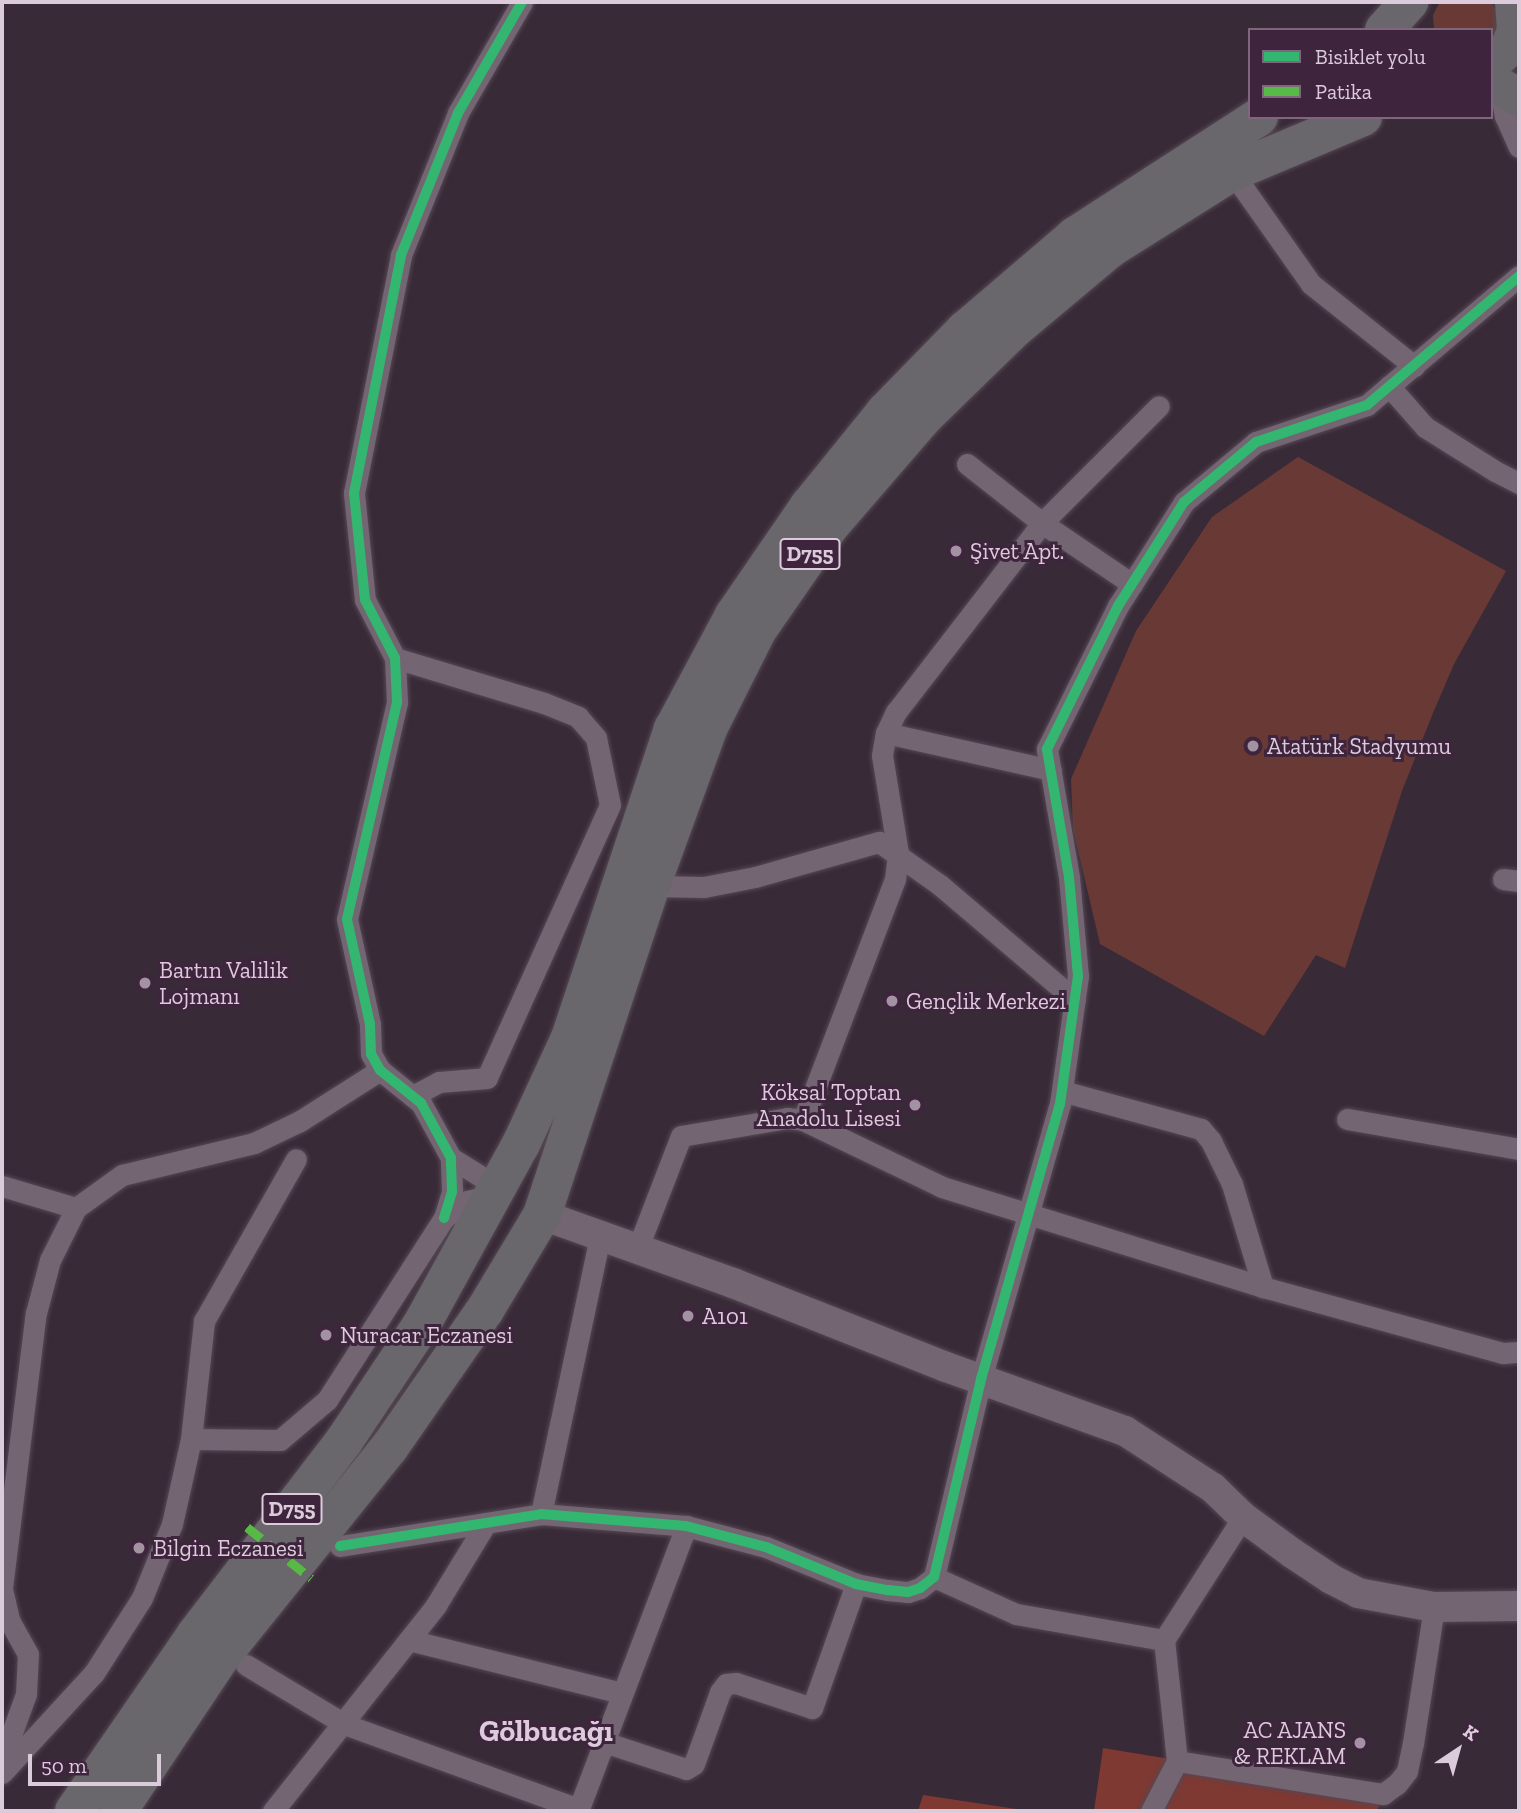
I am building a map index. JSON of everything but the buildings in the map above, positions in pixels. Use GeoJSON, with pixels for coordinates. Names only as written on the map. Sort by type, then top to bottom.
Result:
{"type":"FeatureCollection","features":[{"type":"Feature","properties":{"kind":"highway"},"geometry":{"type":"LineString","coordinates":[[1386,28],[1410,2]]}},
{"type":"Feature","properties":{"kind":"highway"},"geometry":{"type":"LineString","coordinates":[[1410,2],[1410,28]]}},
{"type":"Feature","properties":{"kind":"highway"},"geometry":{"type":"LineString","coordinates":[[1500,78],[1516,30],[1517,3]]}},
{"type":"Feature","properties":{"kind":"highway","name":"D755"},"geometry":{"type":"LineString","coordinates":[[74,1811],[197,1634],[344,1441],[422,1324],[521,1144],[570,1038],[673,729],[734,615],[809,506],[885,412],[965,330],[1075,236],[1256,119]]}},
{"type":"Feature","properties":{"kind":"highway","name":"D755"},"geometry":{"type":"LineString","coordinates":[[118,1811],[220,1658],[389,1448],[485,1310],[542,1215],[651,886],[708,729],[757,631],[829,527],[923,418],[1012,331],[1111,248],[1232,172],[1358,119]]}},
{"type":"Feature","properties":{"kind":"highway"},"geometry":{"type":"LineString","coordinates":[[493,1195],[542,1215]]}},
{"type":"Feature","properties":{"kind":"main road"},"geometry":{"type":"LineString","coordinates":[[542,1215],[733,1283],[981,1379],[1125,1431],[1213,1488],[1243,1517],[1331,1579],[1358,1593],[1434,1607],[1519,1606]]}},
{"type":"Feature","properties":{"kind":"street"},"geometry":{"type":"LineString","coordinates":[[191,1439],[280,1440],[327,1400],[444,1218],[452,1191],[451,1158],[421,1103],[380,1070],[371,1054],[370,1024],[347,919],[397,702],[395,658],[365,600],[354,493],[401,255],[458,113],[522,2]]}},
{"type":"Feature","properties":{"kind":"street"},"geometry":{"type":"LineString","coordinates":[[1500,78],[1504,116],[1519,147]]}},
{"type":"Feature","properties":{"kind":"street"},"geometry":{"type":"LineString","coordinates":[[1232,172],[1311,284],[1414,366]]}},
{"type":"Feature","properties":{"kind":"street"},"geometry":{"type":"LineString","coordinates":[[340,1546],[541,1514],[686,1526],[766,1547],[856,1584],[908,1592],[920,1588],[934,1577],[981,1379],[1062,1091],[1075,1000],[1078,976],[1069,877],[1047,749],[1118,606],[1184,502],[1256,442],[1367,405],[1519,275]]}},
{"type":"Feature","properties":{"kind":"street"},"geometry":{"type":"LineString","coordinates":[[1389,386],[1425,427],[1494,471],[1519,483]]}},
{"type":"Feature","properties":{"kind":"street"},"geometry":{"type":"LineString","coordinates":[[803,1121],[895,879],[898,853],[882,755],[886,733],[896,712],[1042,523],[1159,406]]}},
{"type":"Feature","properties":{"kind":"street"},"geometry":{"type":"LineString","coordinates":[[967,464],[1042,523],[1132,584]]}},
{"type":"Feature","properties":{"kind":"street"},"geometry":{"type":"LineString","coordinates":[[395,658],[544,703],[578,717],[596,738],[610,805],[487,1078],[439,1082],[413,1096]]}},
{"type":"Feature","properties":{"kind":"street"},"geometry":{"type":"LineString","coordinates":[[886,733],[1051,770]]}},
{"type":"Feature","properties":{"kind":"street"},"geometry":{"type":"LineString","coordinates":[[651,886],[704,887],[755,877],[879,842],[898,853],[1075,1000]]}},
{"type":"Feature","properties":{"kind":"street"},"geometry":{"type":"LineString","coordinates":[[2,1760],[26,1694],[28,1654],[5,1622],[2,1588],[36,1313],[50,1260],[76,1208],[122,1175],[254,1143],[300,1121],[380,1070]]}},
{"type":"Feature","properties":{"kind":"street"},"geometry":{"type":"LineString","coordinates":[[1062,1091],[1201,1129],[1211,1141],[1232,1184],[1263,1287]]}},
{"type":"Feature","properties":{"kind":"street"},"geometry":{"type":"LineString","coordinates":[[637,1250],[681,1136],[773,1119],[803,1121],[942,1187],[1263,1287],[1503,1353],[1519,1352]]}},
{"type":"Feature","properties":{"kind":"street"},"geometry":{"type":"LineString","coordinates":[[1347,1119],[1519,1149]]}},
{"type":"Feature","properties":{"kind":"street"},"geometry":{"type":"LineString","coordinates":[[444,1218],[467,1201],[493,1195],[485,1179],[451,1158]]}},
{"type":"Feature","properties":{"kind":"street"},"geometry":{"type":"LineString","coordinates":[[2,1773],[94,1673],[142,1598],[172,1524],[191,1439],[204,1321],[296,1159]]}},
{"type":"Feature","properties":{"kind":"street"},"geometry":{"type":"LineString","coordinates":[[2,1186],[76,1208]]}},
{"type":"Feature","properties":{"kind":"street"},"geometry":{"type":"LineString","coordinates":[[541,1514],[600,1237]]}},
{"type":"Feature","properties":{"kind":"street"},"geometry":{"type":"LineString","coordinates":[[1151,1811],[1177,1761],[1164,1640],[1243,1517]]}},
{"type":"Feature","properties":{"kind":"street"},"geometry":{"type":"LineString","coordinates":[[274,1811],[436,1605],[486,1523]]}},
{"type":"Feature","properties":{"kind":"street"},"geometry":{"type":"LineString","coordinates":[[246,1665],[344,1724],[578,1810],[686,1526]]}},
{"type":"Feature","properties":{"kind":"street"},"geometry":{"type":"LineString","coordinates":[[934,1577],[1016,1614],[1164,1640]]}},
{"type":"Feature","properties":{"kind":"street"},"geometry":{"type":"LineString","coordinates":[[604,1742],[686,1769],[694,1763],[720,1692],[726,1684],[736,1683],[812,1708],[856,1584]]}},
{"type":"Feature","properties":{"kind":"street"},"geometry":{"type":"LineString","coordinates":[[1177,1761],[1383,1794],[1397,1784],[1407,1771],[1420,1707],[1434,1607]]}},
{"type":"Feature","properties":{"kind":"street"},"geometry":{"type":"LineString","coordinates":[[409,1640],[622,1693]]}},
{"type":"Feature","properties":{"kind":"shaded area"},"geometry":{"type":"Polygon","coordinates":[[[1440,2],[1491,2],[1498,15],[1499,25],[1493,38],[1493,28],[1434,28],[1433,15],[1440,2]]]}},
{"type":"Feature","properties":{"kind":"shaded area","name":"Atatürk Stadyumu"},"geometry":{"type":"Polygon","coordinates":[[[1298,457],[1506,571],[1454,664],[1433,713],[1402,791],[1345,968],[1316,955],[1264,1036],[1100,944],[1073,829],[1071,779],[1136,631],[1212,517],[1298,457]]]}},
{"type":"Feature","properties":{"kind":"shaded area"},"geometry":{"type":"Polygon","coordinates":[[[1103,1748],[1383,1794],[1377,1811],[1094,1811],[1103,1748]]]}},
{"type":"Feature","properties":{"kind":"shaded area"},"geometry":{"type":"Polygon","coordinates":[[[923,1795],[1030,1811],[918,1811],[923,1795]]]}},
{"type":"Feature","properties":{"kind":"marked path"},"geometry":{"type":"LineString","coordinates":[[247,1527],[311,1578]]}},
{"type":"Feature","properties":{"kind":"cycle path"},"geometry":{"type":"LineString","coordinates":[[444,1218],[452,1191],[451,1158],[421,1103],[380,1070],[371,1054],[370,1024],[347,919],[397,702],[395,658],[365,600],[354,493],[401,255],[458,113],[522,2]]}},
{"type":"Feature","properties":{"kind":"cycle path"},"geometry":{"type":"LineString","coordinates":[[340,1546],[541,1514],[686,1526],[766,1547],[856,1584],[888,1590],[908,1592],[920,1588],[934,1577],[981,1379],[1060,1104],[1078,976],[1069,877],[1047,749],[1118,606],[1184,502],[1256,442],[1367,405],[1519,276]]}},
{"type":"Feature","properties":{"kind":"place","name":"Şivet Apt."},"geometry":{"type":"Point","coordinates":[956,551]}},
{"type":"Feature","properties":{"kind":"place","name":"Atatürk Stadyumu"},"geometry":{"type":"Point","coordinates":[1253,746]}},
{"type":"Feature","properties":{"kind":"place","name":"Bartın Valilik Lojmanı"},"geometry":{"type":"Point","coordinates":[145,983]}},
{"type":"Feature","properties":{"kind":"place","name":"Gençlik Merkezi"},"geometry":{"type":"Point","coordinates":[892,1001]}},
{"type":"Feature","properties":{"kind":"place","name":"Köksal Toptan Anadolu Lisesi"},"geometry":{"type":"Point","coordinates":[915,1105]}},
{"type":"Feature","properties":{"kind":"place","name":"A101"},"geometry":{"type":"Point","coordinates":[688,1316]}},
{"type":"Feature","properties":{"kind":"place","name":"Nuracar Eczanesi"},"geometry":{"type":"Point","coordinates":[326,1335]}},
{"type":"Feature","properties":{"kind":"place","name":"Bilgin Eczanesi"},"geometry":{"type":"Point","coordinates":[139,1548]}},
{"type":"Feature","properties":{"kind":"place","name":"AC AJANS & REKLAM"},"geometry":{"type":"Point","coordinates":[1360,1743]}},
{"type":"Feature","properties":{"kind":"district","name":"Gölbucağı"},"geometry":{"type":"Point","coordinates":[546,1731]}}]}
